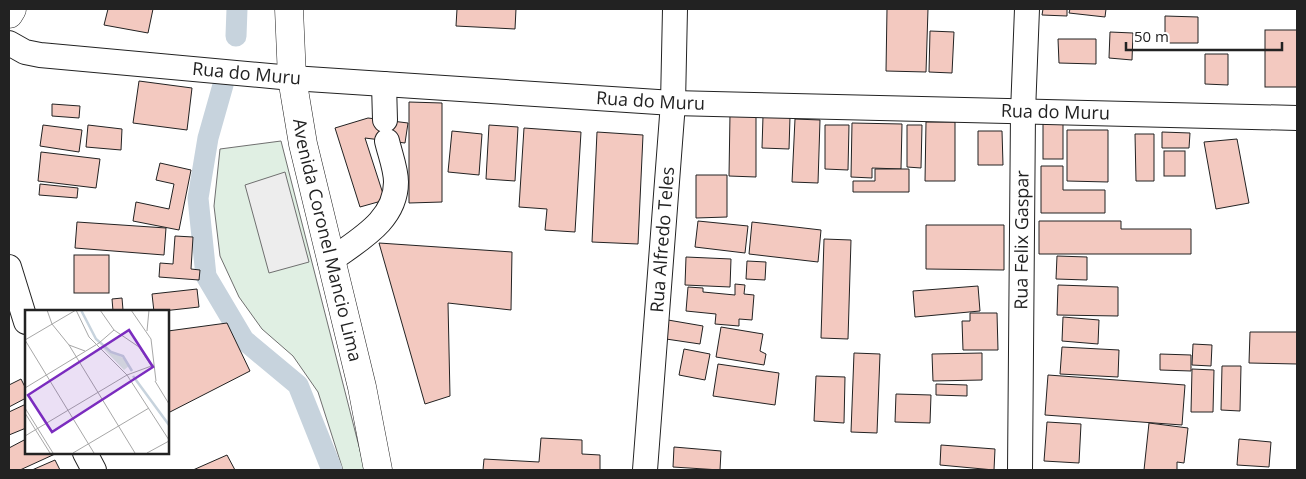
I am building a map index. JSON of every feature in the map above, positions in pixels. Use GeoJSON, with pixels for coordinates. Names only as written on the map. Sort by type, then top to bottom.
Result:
{"type":"FeatureCollection","features":[{"type":"Feature","properties":{"kind":"main road","name":"Avenida Coronel Mancio Lima"},"geometry":{"type":"LineString","coordinates":[[289,9],[292,78],[302,144],[362,387],[378,470]]}},
{"type":"Feature","properties":{"kind":"street","name":"Rua Alfredo Teles"},"geometry":{"type":"LineString","coordinates":[[645,470],[673,103],[675,9]]}},
{"type":"Feature","properties":{"kind":"street","name":"Rua Felix Gaspar"},"geometry":{"type":"LineString","coordinates":[[1020,470],[1023,112],[1028,9]]}},
{"type":"Feature","properties":{"kind":"street"},"geometry":{"type":"LineString","coordinates":[[9,51],[11,11]]}},
{"type":"Feature","properties":{"kind":"street","name":"Rua do Muru"},"geometry":{"type":"LineString","coordinates":[[9,51],[292,78],[673,103],[1297,118]]}},
{"type":"Feature","properties":{"kind":"street"},"geometry":{"type":"LineString","coordinates":[[330,261],[384,219],[394,203],[396,181],[386,130],[384,84]]}},
{"type":"Feature","properties":{"kind":"street"},"geometry":{"type":"LineString","coordinates":[[9,267],[25,319]]}},
{"type":"Feature","properties":{"kind":"street"},"geometry":{"type":"LineString","coordinates":[[86,454],[94,470]]}},
{"type":"Feature","properties":{"kind":"green space"},"geometry":{"type":"Polygon","coordinates":[[[281,141],[365,470],[343,470],[318,392],[293,356],[262,329],[239,297],[220,256],[214,206],[220,149],[281,141]]]}},
{"type":"Feature","properties":{"kind":"shaded area"},"geometry":{"type":"Polygon","coordinates":[[[285,172],[309,262],[269,273],[245,185],[285,172]]]}},
{"type":"Feature","properties":{"kind":"building"},"geometry":{"type":"Polygon","coordinates":[[[108,9],[153,9],[148,33],[104,25],[108,9]]]}},
{"type":"Feature","properties":{"kind":"building"},"geometry":{"type":"Polygon","coordinates":[[[457,9],[516,9],[515,29],[456,26],[457,9]]]}},
{"type":"Feature","properties":{"kind":"building"},"geometry":{"type":"Polygon","coordinates":[[[887,9],[928,9],[926,72],[886,71],[887,9]]]}},
{"type":"Feature","properties":{"kind":"building"},"geometry":{"type":"Polygon","coordinates":[[[1043,9],[1067,9],[1067,16],[1042,15],[1043,9]]]}},
{"type":"Feature","properties":{"kind":"building"},"geometry":{"type":"Polygon","coordinates":[[[1070,9],[1106,9],[1105,17],[1069,13],[1070,9]]]}},
{"type":"Feature","properties":{"kind":"building"},"geometry":{"type":"Polygon","coordinates":[[[1165,16],[1198,17],[1198,43],[1165,43],[1165,16]]]}},
{"type":"Feature","properties":{"kind":"building"},"geometry":{"type":"Polygon","coordinates":[[[1265,30],[1297,30],[1297,87],[1265,87],[1265,30]]]}},
{"type":"Feature","properties":{"kind":"building"},"geometry":{"type":"Polygon","coordinates":[[[930,31],[954,32],[952,73],[929,72],[930,31]]]}},
{"type":"Feature","properties":{"kind":"building"},"geometry":{"type":"Polygon","coordinates":[[[1110,32],[1133,33],[1132,60],[1109,58],[1110,32]]]}},
{"type":"Feature","properties":{"kind":"building"},"geometry":{"type":"Polygon","coordinates":[[[1058,39],[1096,39],[1096,64],[1059,63],[1058,39]]]}},
{"type":"Feature","properties":{"kind":"building"},"geometry":{"type":"Polygon","coordinates":[[[1205,54],[1228,54],[1228,85],[1205,84],[1205,54]]]}},
{"type":"Feature","properties":{"kind":"building"},"geometry":{"type":"Polygon","coordinates":[[[139,81],[192,88],[187,130],[133,123],[139,81]]]}},
{"type":"Feature","properties":{"kind":"building"},"geometry":{"type":"Polygon","coordinates":[[[409,102],[442,103],[442,202],[409,203],[409,102]]]}},
{"type":"Feature","properties":{"kind":"building"},"geometry":{"type":"Polygon","coordinates":[[[52,104],[80,106],[79,118],[52,116],[52,104]]]}},
{"type":"Feature","properties":{"kind":"building"},"geometry":{"type":"Polygon","coordinates":[[[730,114],[756,114],[756,177],[729,176],[730,114]]]}},
{"type":"Feature","properties":{"kind":"building"},"geometry":{"type":"Polygon","coordinates":[[[763,116],[790,117],[789,149],[762,148],[763,116]]]}},
{"type":"Feature","properties":{"kind":"building"},"geometry":{"type":"Polygon","coordinates":[[[368,118],[408,123],[405,143],[365,138],[385,200],[360,207],[335,128],[368,118]]]}},
{"type":"Feature","properties":{"kind":"building"},"geometry":{"type":"Polygon","coordinates":[[[795,119],[820,120],[818,183],[792,182],[795,119]]]}},
{"type":"Feature","properties":{"kind":"building"},"geometry":{"type":"Polygon","coordinates":[[[926,122],[955,122],[955,181],[925,181],[926,122]]]}},
{"type":"Feature","properties":{"kind":"building"},"geometry":{"type":"Polygon","coordinates":[[[1043,122],[1063,122],[1063,159],[1043,159],[1043,122]]]}},
{"type":"Feature","properties":{"kind":"building"},"geometry":{"type":"Polygon","coordinates":[[[852,123],[902,124],[901,169],[872,168],[872,178],[851,177],[852,123]]]}},
{"type":"Feature","properties":{"kind":"building"},"geometry":{"type":"Polygon","coordinates":[[[43,125],[82,130],[79,152],[40,146],[43,125]]]}},
{"type":"Feature","properties":{"kind":"building"},"geometry":{"type":"Polygon","coordinates":[[[88,125],[122,129],[121,150],[86,147],[88,125]]]}},
{"type":"Feature","properties":{"kind":"building"},"geometry":{"type":"Polygon","coordinates":[[[489,125],[518,127],[515,181],[486,179],[489,125]]]}},
{"type":"Feature","properties":{"kind":"building"},"geometry":{"type":"Polygon","coordinates":[[[825,125],[849,125],[848,170],[825,169],[825,125]]]}},
{"type":"Feature","properties":{"kind":"building"},"geometry":{"type":"Polygon","coordinates":[[[907,125],[922,125],[921,168],[907,167],[907,125]]]}},
{"type":"Feature","properties":{"kind":"building"},"geometry":{"type":"Polygon","coordinates":[[[524,128],[581,132],[575,232],[545,230],[547,209],[519,207],[524,128]]]}},
{"type":"Feature","properties":{"kind":"building"},"geometry":{"type":"Polygon","coordinates":[[[1067,130],[1108,130],[1108,182],[1067,181],[1067,130]]]}},
{"type":"Feature","properties":{"kind":"building"},"geometry":{"type":"Polygon","coordinates":[[[452,131],[482,134],[479,175],[448,172],[452,131]]]}},
{"type":"Feature","properties":{"kind":"building"},"geometry":{"type":"Polygon","coordinates":[[[978,131],[1002,131],[1003,165],[978,165],[978,131]]]}},
{"type":"Feature","properties":{"kind":"building"},"geometry":{"type":"Polygon","coordinates":[[[597,132],[643,135],[638,244],[592,242],[597,132]]]}},
{"type":"Feature","properties":{"kind":"building"},"geometry":{"type":"Polygon","coordinates":[[[1162,132],[1190,133],[1189,148],[1162,148],[1162,132]]]}},
{"type":"Feature","properties":{"kind":"building"},"geometry":{"type":"Polygon","coordinates":[[[1135,134],[1154,134],[1154,181],[1136,181],[1135,134]]]}},
{"type":"Feature","properties":{"kind":"building"},"geometry":{"type":"Polygon","coordinates":[[[1237,139],[1249,203],[1216,209],[1204,142],[1237,139]]]}},
{"type":"Feature","properties":{"kind":"building"},"geometry":{"type":"Polygon","coordinates":[[[1164,151],[1185,151],[1185,176],[1164,176],[1164,151]]]}},
{"type":"Feature","properties":{"kind":"building"},"geometry":{"type":"Polygon","coordinates":[[[41,152],[100,159],[96,188],[38,181],[41,152]]]}},
{"type":"Feature","properties":{"kind":"building"},"geometry":{"type":"Polygon","coordinates":[[[160,163],[191,170],[179,230],[133,221],[136,202],[169,209],[174,184],[156,180],[160,163]]]}},
{"type":"Feature","properties":{"kind":"building"},"geometry":{"type":"Polygon","coordinates":[[[1041,166],[1063,166],[1063,190],[1105,190],[1105,213],[1041,213],[1041,166]]]}},
{"type":"Feature","properties":{"kind":"building"},"geometry":{"type":"Polygon","coordinates":[[[875,169],[909,169],[909,192],[853,192],[853,181],[875,181],[875,169]]]}},
{"type":"Feature","properties":{"kind":"building"},"geometry":{"type":"Polygon","coordinates":[[[696,175],[727,175],[727,217],[696,218],[696,175]]]}},
{"type":"Feature","properties":{"kind":"building"},"geometry":{"type":"Polygon","coordinates":[[[40,184],[78,188],[77,198],[39,195],[40,184]]]}},
{"type":"Feature","properties":{"kind":"building"},"geometry":{"type":"Polygon","coordinates":[[[698,221],[748,226],[745,253],[695,247],[698,221]]]}},
{"type":"Feature","properties":{"kind":"building"},"geometry":{"type":"Polygon","coordinates":[[[1039,221],[1121,221],[1121,229],[1191,229],[1191,254],[1039,254],[1039,221]]]}},
{"type":"Feature","properties":{"kind":"building"},"geometry":{"type":"Polygon","coordinates":[[[77,222],[166,228],[164,255],[75,248],[77,222]]]}},
{"type":"Feature","properties":{"kind":"building"},"geometry":{"type":"Polygon","coordinates":[[[752,222],[821,230],[818,262],[749,254],[752,222]]]}},
{"type":"Feature","properties":{"kind":"building"},"geometry":{"type":"Polygon","coordinates":[[[926,225],[1004,225],[1004,270],[926,269],[926,225]]]}},
{"type":"Feature","properties":{"kind":"building"},"geometry":{"type":"Polygon","coordinates":[[[175,236],[193,237],[191,269],[200,270],[199,280],[159,277],[160,263],[173,264],[175,236]]]}},
{"type":"Feature","properties":{"kind":"building"},"geometry":{"type":"Polygon","coordinates":[[[824,239],[851,240],[848,339],[821,338],[824,239]]]}},
{"type":"Feature","properties":{"kind":"building"},"geometry":{"type":"Polygon","coordinates":[[[379,243],[512,252],[511,310],[448,303],[450,396],[425,404],[379,243]]]}},
{"type":"Feature","properties":{"kind":"building"},"geometry":{"type":"Polygon","coordinates":[[[74,255],[109,255],[109,293],[74,293],[74,255]]]}},
{"type":"Feature","properties":{"kind":"building"},"geometry":{"type":"Polygon","coordinates":[[[1057,256],[1087,257],[1087,280],[1056,279],[1057,256]]]}},
{"type":"Feature","properties":{"kind":"building"},"geometry":{"type":"Polygon","coordinates":[[[686,257],[731,259],[730,287],[685,285],[686,257]]]}},
{"type":"Feature","properties":{"kind":"building"},"geometry":{"type":"Polygon","coordinates":[[[747,261],[766,262],[765,280],[746,279],[747,261]]]}},
{"type":"Feature","properties":{"kind":"building"},"geometry":{"type":"Polygon","coordinates":[[[735,284],[745,285],[744,294],[754,295],[752,320],[739,319],[739,326],[715,324],[716,314],[686,311],[688,287],[703,288],[703,292],[735,295],[735,284]]]}},
{"type":"Feature","properties":{"kind":"building"},"geometry":{"type":"Polygon","coordinates":[[[1058,285],[1118,287],[1118,316],[1057,315],[1058,285]]]}},
{"type":"Feature","properties":{"kind":"building"},"geometry":{"type":"Polygon","coordinates":[[[978,286],[980,311],[915,317],[913,291],[978,286]]]}},
{"type":"Feature","properties":{"kind":"building"},"geometry":{"type":"Polygon","coordinates":[[[197,289],[199,307],[154,310],[152,294],[197,289]]]}},
{"type":"Feature","properties":{"kind":"building"},"geometry":{"type":"Polygon","coordinates":[[[122,298],[123,310],[113,310],[112,299],[122,298]]]}},
{"type":"Feature","properties":{"kind":"building"},"geometry":{"type":"Polygon","coordinates":[[[970,313],[997,313],[998,350],[963,350],[962,321],[970,321],[970,313]]]}},
{"type":"Feature","properties":{"kind":"building"},"geometry":{"type":"Polygon","coordinates":[[[1063,317],[1099,320],[1098,344],[1062,341],[1063,317]]]}},
{"type":"Feature","properties":{"kind":"building"},"geometry":{"type":"Polygon","coordinates":[[[668,320],[703,326],[700,344],[666,339],[668,320]]]}},
{"type":"Feature","properties":{"kind":"building"},"geometry":{"type":"Polygon","coordinates":[[[227,323],[250,371],[169,412],[169,331],[227,323]]]}},
{"type":"Feature","properties":{"kind":"building"},"geometry":{"type":"Polygon","coordinates":[[[721,327],[763,334],[760,351],[766,354],[764,365],[716,357],[721,327]]]}},
{"type":"Feature","properties":{"kind":"building"},"geometry":{"type":"Polygon","coordinates":[[[1250,332],[1297,332],[1297,364],[1249,363],[1250,332]]]}},
{"type":"Feature","properties":{"kind":"building"},"geometry":{"type":"Polygon","coordinates":[[[1193,344],[1212,345],[1211,366],[1192,365],[1193,344]]]}},
{"type":"Feature","properties":{"kind":"building"},"geometry":{"type":"Polygon","coordinates":[[[1062,347],[1119,350],[1118,377],[1060,374],[1062,347]]]}},
{"type":"Feature","properties":{"kind":"building"},"geometry":{"type":"Polygon","coordinates":[[[684,349],[710,354],[705,380],[679,375],[684,349]]]}},
{"type":"Feature","properties":{"kind":"building"},"geometry":{"type":"Polygon","coordinates":[[[854,353],[880,354],[877,433],[851,432],[854,353]]]}},
{"type":"Feature","properties":{"kind":"building"},"geometry":{"type":"Polygon","coordinates":[[[982,353],[982,380],[933,381],[932,354],[982,353]]]}},
{"type":"Feature","properties":{"kind":"building"},"geometry":{"type":"Polygon","coordinates":[[[1160,354],[1191,355],[1191,371],[1160,370],[1160,354]]]}},
{"type":"Feature","properties":{"kind":"building"},"geometry":{"type":"Polygon","coordinates":[[[718,364],[779,373],[775,405],[713,396],[718,364]]]}},
{"type":"Feature","properties":{"kind":"building"},"geometry":{"type":"Polygon","coordinates":[[[1222,366],[1241,366],[1240,411],[1221,410],[1222,366]]]}},
{"type":"Feature","properties":{"kind":"building"},"geometry":{"type":"Polygon","coordinates":[[[1192,369],[1214,370],[1213,412],[1191,412],[1192,369]]]}},
{"type":"Feature","properties":{"kind":"building"},"geometry":{"type":"Polygon","coordinates":[[[1048,375],[1185,385],[1182,425],[1045,415],[1048,375]]]}},
{"type":"Feature","properties":{"kind":"building"},"geometry":{"type":"Polygon","coordinates":[[[816,376],[845,377],[844,423],[814,421],[816,376]]]}},
{"type":"Feature","properties":{"kind":"building"},"geometry":{"type":"Polygon","coordinates":[[[21,379],[25,387],[25,399],[9,407],[9,385],[21,379]]]}},
{"type":"Feature","properties":{"kind":"building"},"geometry":{"type":"Polygon","coordinates":[[[936,384],[967,385],[967,396],[936,395],[936,384]]]}},
{"type":"Feature","properties":{"kind":"building"},"geometry":{"type":"Polygon","coordinates":[[[896,394],[931,395],[930,423],[895,422],[896,394]]]}},
{"type":"Feature","properties":{"kind":"building"},"geometry":{"type":"Polygon","coordinates":[[[25,404],[25,428],[9,435],[9,412],[25,404]]]}},
{"type":"Feature","properties":{"kind":"building"},"geometry":{"type":"Polygon","coordinates":[[[1047,422],[1081,424],[1079,463],[1044,461],[1047,422]]]}},
{"type":"Feature","properties":{"kind":"building"},"geometry":{"type":"Polygon","coordinates":[[[1149,423],[1188,428],[1184,463],[1177,462],[1177,470],[1144,470],[1149,423]]]}},
{"type":"Feature","properties":{"kind":"building"},"geometry":{"type":"Polygon","coordinates":[[[541,438],[582,440],[582,454],[600,455],[600,470],[483,470],[484,459],[539,462],[541,438]]]}},
{"type":"Feature","properties":{"kind":"building"},"geometry":{"type":"Polygon","coordinates":[[[1239,439],[1271,442],[1269,467],[1237,465],[1239,439]]]}},
{"type":"Feature","properties":{"kind":"building"},"geometry":{"type":"Polygon","coordinates":[[[25,440],[25,454],[55,454],[20,470],[9,470],[9,448],[25,440]]]}},
{"type":"Feature","properties":{"kind":"building"},"geometry":{"type":"Polygon","coordinates":[[[941,445],[995,449],[994,470],[940,465],[941,445]]]}},
{"type":"Feature","properties":{"kind":"building"},"geometry":{"type":"Polygon","coordinates":[[[674,447],[721,451],[720,470],[673,467],[674,447]]]}},
{"type":"Feature","properties":{"kind":"building"},"geometry":{"type":"Polygon","coordinates":[[[227,455],[235,470],[193,470],[227,455]]]}},
{"type":"Feature","properties":{"kind":"building"},"geometry":{"type":"Polygon","coordinates":[[[55,460],[60,470],[32,470],[55,460]]]}},
{"type":"Feature","properties":{"kind":"waterway"},"geometry":{"type":"LineString","coordinates":[[236,36],[237,9]]}},
{"type":"Feature","properties":{"kind":"waterway"},"geometry":{"type":"LineString","coordinates":[[223,85],[208,138],[198,198],[206,276],[244,340],[298,385],[332,470]]}}]}
